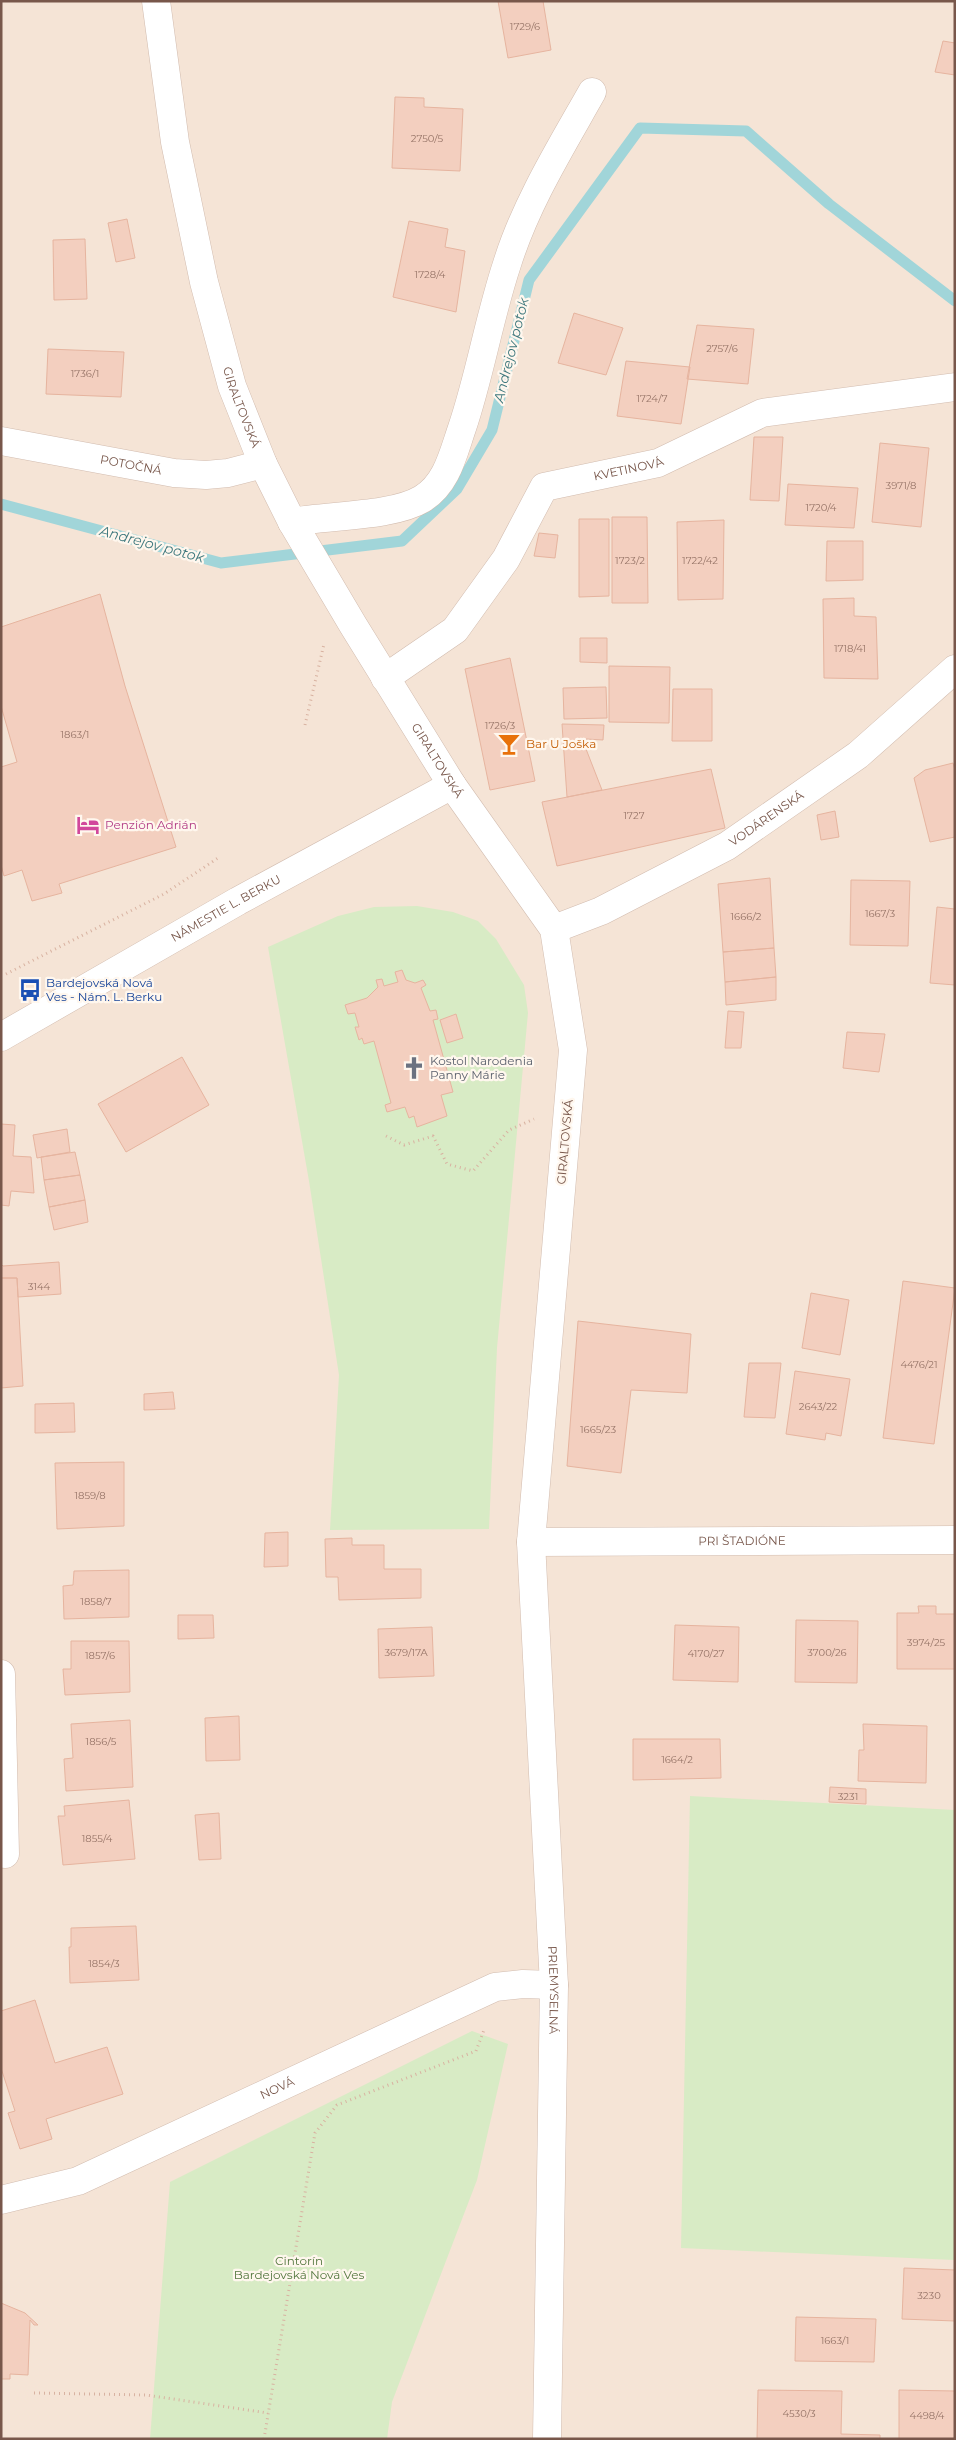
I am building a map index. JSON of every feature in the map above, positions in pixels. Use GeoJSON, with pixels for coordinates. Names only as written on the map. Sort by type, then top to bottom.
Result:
{"type":"FeatureCollection","features":[{"type":"Feature","properties":{"kind":"street","name":"GIRALTOVSKÁ"},"geometry":{"type":"LineString","coordinates":[[156,1],[175,142],[204,282],[232,386],[262,464],[292,522],[346,614],[452,786],[554,929],[573,1050],[531,1542]]}},
{"type":"Feature","properties":{"kind":"street"},"geometry":{"type":"LineString","coordinates":[[292,522],[397,508],[422,499],[439,484],[449,466],[465,419],[493,312],[511,254],[544,176],[592,92]]}},
{"type":"Feature","properties":{"kind":"street","name":"KVETINOVÁ"},"geometry":{"type":"LineString","coordinates":[[385,678],[455,630],[506,559],[544,488],[658,463],[762,413],[955,387]]}},
{"type":"Feature","properties":{"kind":"street","name":"POTOČNÁ"},"geometry":{"type":"LineString","coordinates":[[1,441],[174,473],[206,475],[228,473],[262,464]]}},
{"type":"Feature","properties":{"kind":"street","name":"VODÁRENSKÁ"},"geometry":{"type":"LineString","coordinates":[[554,929],[601,910],[727,846],[858,755],[955,669]]}},
{"type":"Feature","properties":{"kind":"street","name":"NÁMESTIE L. BERKU"},"geometry":{"type":"LineString","coordinates":[[1,1037],[238,901],[452,786]]}},
{"type":"Feature","properties":{"kind":"street","name":"PRI ŠTADIÓNE"},"geometry":{"type":"LineString","coordinates":[[531,1542],[955,1540]]}},
{"type":"Feature","properties":{"kind":"street","name":"PRIEMYSELNÁ"},"geometry":{"type":"LineString","coordinates":[[531,1542],[554,1984],[548,2439]]}},
{"type":"Feature","properties":{"kind":"street"},"geometry":{"type":"LineString","coordinates":[[1,1674],[5,1854]]}},
{"type":"Feature","properties":{"kind":"street","name":"NOVÁ"},"geometry":{"type":"LineString","coordinates":[[1,2200],[78,2181],[495,1987],[523,1984],[554,1984]]}},
{"type":"Feature","properties":{"kind":"path"},"geometry":{"type":"LineString","coordinates":[[305,725],[325,639]]}},
{"type":"Feature","properties":{"kind":"path"},"geometry":{"type":"LineString","coordinates":[[1,974],[6,974],[164,894],[218,858]]}},
{"type":"Feature","properties":{"kind":"path"},"geometry":{"type":"LineString","coordinates":[[386,1136],[404,1145],[433,1136],[447,1164],[473,1171],[509,1130],[537,1118]]}},
{"type":"Feature","properties":{"kind":"path"},"geometry":{"type":"LineString","coordinates":[[264,2439],[315,2133],[337,2105],[476,2051],[486,2025]]}},
{"type":"Feature","properties":{"kind":"path"},"geometry":{"type":"LineString","coordinates":[[34,2393],[146,2395],[268,2413]]}},
{"type":"Feature","properties":{"kind":"shaded area"},"geometry":{"type":"Polygon","coordinates":[[[1,1],[955,1],[955,2439],[1,2439],[1,1]]]}},
{"type":"Feature","properties":{"kind":"green space"},"geometry":{"type":"Polygon","coordinates":[[[417,906],[453,912],[478,921],[496,939],[524,985],[528,1013],[497,1348],[489,1529],[330,1530],[339,1375],[309,1181],[268,947],[338,916],[374,907],[417,906]]]}},
{"type":"Feature","properties":{"kind":"green space"},"geometry":{"type":"Polygon","coordinates":[[[690,1796],[955,1810],[955,2260],[681,2248],[690,1796]]]}},
{"type":"Feature","properties":{"kind":"green space","name":"Cintorín Bardejovská Nová Ves"},"geometry":{"type":"Polygon","coordinates":[[[472,2031],[508,2044],[477,2180],[392,2402],[387,2439],[150,2439],[170,2182],[472,2031]]]}},
{"type":"Feature","properties":{"kind":"building"},"geometry":{"type":"Polygon","coordinates":[[[498,1],[543,1],[551,50],[508,58],[498,1]]]}},
{"type":"Feature","properties":{"kind":"building"},"geometry":{"type":"Polygon","coordinates":[[[943,41],[955,43],[955,75],[935,72],[943,41]]]}},
{"type":"Feature","properties":{"kind":"building"},"geometry":{"type":"Polygon","coordinates":[[[395,97],[424,98],[424,107],[463,109],[460,171],[392,168],[395,97]]]}},
{"type":"Feature","properties":{"kind":"building"},"geometry":{"type":"Polygon","coordinates":[[[127,219],[135,258],[116,262],[108,223],[127,219]]]}},
{"type":"Feature","properties":{"kind":"building"},"geometry":{"type":"Polygon","coordinates":[[[409,221],[448,229],[445,247],[465,251],[456,312],[393,297],[409,221]]]}},
{"type":"Feature","properties":{"kind":"building"},"geometry":{"type":"Polygon","coordinates":[[[85,239],[87,299],[54,300],[53,240],[85,239]]]}},
{"type":"Feature","properties":{"kind":"building"},"geometry":{"type":"Polygon","coordinates":[[[574,313],[623,328],[606,375],[558,363],[574,313]]]}},
{"type":"Feature","properties":{"kind":"building"},"geometry":{"type":"Polygon","coordinates":[[[697,325],[754,329],[748,384],[687,379],[697,325]]]}},
{"type":"Feature","properties":{"kind":"building"},"geometry":{"type":"Polygon","coordinates":[[[48,349],[124,352],[121,397],[46,394],[48,349]]]}},
{"type":"Feature","properties":{"kind":"building"},"geometry":{"type":"Polygon","coordinates":[[[626,361],[690,367],[681,424],[617,416],[626,361]]]}},
{"type":"Feature","properties":{"kind":"building"},"geometry":{"type":"Polygon","coordinates":[[[754,437],[783,437],[779,501],[750,500],[754,437]]]}},
{"type":"Feature","properties":{"kind":"building"},"geometry":{"type":"Polygon","coordinates":[[[880,443],[929,448],[921,527],[872,522],[880,443]]]}},
{"type":"Feature","properties":{"kind":"building"},"geometry":{"type":"Polygon","coordinates":[[[788,484],[858,488],[854,528],[785,525],[788,484]]]}},
{"type":"Feature","properties":{"kind":"building"},"geometry":{"type":"Polygon","coordinates":[[[612,517],[647,517],[648,603],[612,603],[612,517]]]}},
{"type":"Feature","properties":{"kind":"building"},"geometry":{"type":"Polygon","coordinates":[[[579,519],[609,519],[609,596],[579,597],[579,519]]]}},
{"type":"Feature","properties":{"kind":"building"},"geometry":{"type":"Polygon","coordinates":[[[724,520],[723,599],[678,600],[677,522],[724,520]]]}},
{"type":"Feature","properties":{"kind":"building"},"geometry":{"type":"Polygon","coordinates":[[[539,533],[558,535],[555,558],[534,556],[539,533]]]}},
{"type":"Feature","properties":{"kind":"building"},"geometry":{"type":"Polygon","coordinates":[[[827,541],[863,541],[863,580],[826,581],[827,541]]]}},
{"type":"Feature","properties":{"kind":"building"},"geometry":{"type":"Polygon","coordinates":[[[100,594],[125,686],[176,847],[59,884],[62,893],[32,901],[22,870],[4,876],[1,865],[1,767],[17,762],[1,706],[1,627],[100,594]]]}},
{"type":"Feature","properties":{"kind":"building"},"geometry":{"type":"Polygon","coordinates":[[[854,598],[854,616],[876,617],[878,679],[824,678],[823,599],[854,598]]]}},
{"type":"Feature","properties":{"kind":"building"},"geometry":{"type":"Polygon","coordinates":[[[580,638],[607,638],[607,663],[580,662],[580,638]]]}},
{"type":"Feature","properties":{"kind":"building"},"geometry":{"type":"Polygon","coordinates":[[[510,658],[535,781],[490,790],[465,669],[510,658]]]}},
{"type":"Feature","properties":{"kind":"building"},"geometry":{"type":"Polygon","coordinates":[[[609,666],[670,667],[669,723],[609,722],[609,666]]]}},
{"type":"Feature","properties":{"kind":"building"},"geometry":{"type":"Polygon","coordinates":[[[606,687],[607,718],[564,719],[563,688],[606,687]]]}},
{"type":"Feature","properties":{"kind":"building"},"geometry":{"type":"Polygon","coordinates":[[[673,689],[712,689],[712,741],[672,741],[673,689]]]}},
{"type":"Feature","properties":{"kind":"building"},"geometry":{"type":"Polygon","coordinates":[[[562,724],[604,725],[603,740],[586,739],[586,749],[602,790],[567,797],[562,724]]]}},
{"type":"Feature","properties":{"kind":"building"},"geometry":{"type":"Polygon","coordinates":[[[953,763],[955,770],[955,837],[930,842],[914,778],[925,770],[953,763]]]}},
{"type":"Feature","properties":{"kind":"building"},"geometry":{"type":"Polygon","coordinates":[[[711,769],[725,828],[557,866],[542,802],[711,769]]]}},
{"type":"Feature","properties":{"kind":"building"},"geometry":{"type":"Polygon","coordinates":[[[835,811],[839,837],[821,840],[817,815],[835,811]]]}},
{"type":"Feature","properties":{"kind":"building"},"geometry":{"type":"Polygon","coordinates":[[[770,878],[774,948],[723,952],[718,884],[770,878]]]}},
{"type":"Feature","properties":{"kind":"building"},"geometry":{"type":"Polygon","coordinates":[[[851,880],[910,881],[908,946],[850,945],[851,880]]]}},
{"type":"Feature","properties":{"kind":"building"},"geometry":{"type":"Polygon","coordinates":[[[937,907],[955,909],[955,985],[930,983],[937,907]]]}},
{"type":"Feature","properties":{"kind":"building"},"geometry":{"type":"Polygon","coordinates":[[[774,948],[776,977],[725,982],[723,952],[774,948]]]}},
{"type":"Feature","properties":{"kind":"building","name":"Kostol Narodenia Panny Márie"},"geometry":{"type":"Polygon","coordinates":[[[402,970],[406,980],[415,983],[423,980],[426,985],[421,988],[430,1011],[436,1010],[438,1019],[433,1020],[453,1092],[441,1095],[447,1116],[417,1127],[414,1116],[409,1118],[405,1107],[387,1112],[385,1105],[391,1103],[374,1041],[364,1044],[362,1038],[359,1040],[355,1027],[359,1027],[355,1013],[348,1014],[345,1005],[367,998],[378,987],[376,980],[382,979],[384,986],[398,982],[395,972],[402,970]]]}},
{"type":"Feature","properties":{"kind":"building"},"geometry":{"type":"Polygon","coordinates":[[[776,977],[776,1000],[726,1005],[725,982],[776,977]]]}},
{"type":"Feature","properties":{"kind":"building"},"geometry":{"type":"Polygon","coordinates":[[[728,1011],[744,1012],[741,1048],[725,1048],[728,1011]]]}},
{"type":"Feature","properties":{"kind":"building"},"geometry":{"type":"Polygon","coordinates":[[[456,1014],[463,1038],[447,1043],[440,1020],[456,1014]]]}},
{"type":"Feature","properties":{"kind":"building"},"geometry":{"type":"Polygon","coordinates":[[[847,1032],[885,1034],[879,1072],[843,1068],[847,1032]]]}},
{"type":"Feature","properties":{"kind":"building"},"geometry":{"type":"Polygon","coordinates":[[[182,1057],[209,1105],[126,1152],[98,1104],[182,1057]]]}},
{"type":"Feature","properties":{"kind":"building"},"geometry":{"type":"Polygon","coordinates":[[[1,1124],[15,1125],[13,1156],[31,1157],[34,1193],[11,1191],[9,1206],[1,1205],[1,1124]]]}},
{"type":"Feature","properties":{"kind":"building"},"geometry":{"type":"Polygon","coordinates":[[[67,1129],[70,1152],[37,1158],[33,1135],[67,1129]]]}},
{"type":"Feature","properties":{"kind":"building"},"geometry":{"type":"Polygon","coordinates":[[[75,1152],[80,1175],[44,1180],[41,1157],[75,1152]]]}},
{"type":"Feature","properties":{"kind":"building"},"geometry":{"type":"Polygon","coordinates":[[[80,1175],[85,1200],[49,1207],[44,1180],[80,1175]]]}},
{"type":"Feature","properties":{"kind":"building"},"geometry":{"type":"Polygon","coordinates":[[[85,1200],[88,1222],[54,1230],[49,1207],[85,1200]]]}},
{"type":"Feature","properties":{"kind":"building"},"geometry":{"type":"Polygon","coordinates":[[[59,1262],[61,1294],[18,1297],[17,1278],[1,1278],[1,1264],[3,1266],[59,1262]]]}},
{"type":"Feature","properties":{"kind":"building"},"geometry":{"type":"Polygon","coordinates":[[[1,1278],[17,1278],[23,1386],[1,1388],[1,1278]]]}},
{"type":"Feature","properties":{"kind":"building"},"geometry":{"type":"Polygon","coordinates":[[[903,1281],[955,1288],[934,1444],[883,1438],[903,1281]]]}},
{"type":"Feature","properties":{"kind":"building"},"geometry":{"type":"Polygon","coordinates":[[[811,1293],[849,1300],[840,1355],[802,1348],[811,1293]]]}},
{"type":"Feature","properties":{"kind":"building"},"geometry":{"type":"Polygon","coordinates":[[[578,1321],[691,1334],[687,1393],[631,1390],[621,1473],[567,1466],[578,1321]]]}},
{"type":"Feature","properties":{"kind":"building"},"geometry":{"type":"Polygon","coordinates":[[[749,1363],[781,1363],[775,1418],[744,1417],[749,1363]]]}},
{"type":"Feature","properties":{"kind":"building"},"geometry":{"type":"Polygon","coordinates":[[[795,1371],[850,1379],[841,1436],[826,1433],[825,1440],[786,1434],[795,1371]]]}},
{"type":"Feature","properties":{"kind":"building"},"geometry":{"type":"Polygon","coordinates":[[[173,1392],[175,1409],[144,1410],[144,1394],[173,1392]]]}},
{"type":"Feature","properties":{"kind":"building"},"geometry":{"type":"Polygon","coordinates":[[[74,1403],[75,1432],[35,1433],[35,1404],[74,1403]]]}},
{"type":"Feature","properties":{"kind":"building"},"geometry":{"type":"Polygon","coordinates":[[[124,1462],[124,1526],[57,1529],[55,1463],[124,1462]]]}},
{"type":"Feature","properties":{"kind":"building"},"geometry":{"type":"Polygon","coordinates":[[[288,1532],[288,1566],[264,1567],[265,1533],[288,1532]]]}},
{"type":"Feature","properties":{"kind":"building"},"geometry":{"type":"Polygon","coordinates":[[[352,1538],[352,1545],[384,1545],[384,1569],[421,1569],[421,1598],[339,1600],[338,1577],[326,1577],[325,1539],[352,1538]]]}},
{"type":"Feature","properties":{"kind":"building"},"geometry":{"type":"Polygon","coordinates":[[[129,1570],[129,1617],[64,1619],[63,1586],[73,1585],[74,1571],[129,1570]]]}},
{"type":"Feature","properties":{"kind":"building"},"geometry":{"type":"Polygon","coordinates":[[[918,1606],[936,1606],[936,1614],[955,1614],[955,1669],[897,1669],[897,1613],[919,1613],[918,1606]]]}},
{"type":"Feature","properties":{"kind":"building"},"geometry":{"type":"Polygon","coordinates":[[[178,1615],[213,1615],[214,1638],[178,1639],[178,1615]]]}},
{"type":"Feature","properties":{"kind":"building"},"geometry":{"type":"Polygon","coordinates":[[[796,1620],[858,1621],[857,1683],[795,1682],[796,1620]]]}},
{"type":"Feature","properties":{"kind":"building"},"geometry":{"type":"Polygon","coordinates":[[[675,1625],[739,1627],[738,1682],[673,1680],[675,1625]]]}},
{"type":"Feature","properties":{"kind":"building"},"geometry":{"type":"Polygon","coordinates":[[[432,1627],[434,1676],[379,1678],[378,1629],[432,1627]]]}},
{"type":"Feature","properties":{"kind":"building"},"geometry":{"type":"Polygon","coordinates":[[[71,1641],[129,1641],[130,1692],[65,1695],[63,1669],[71,1669],[71,1641]]]}},
{"type":"Feature","properties":{"kind":"building"},"geometry":{"type":"Polygon","coordinates":[[[239,1716],[240,1760],[206,1761],[205,1718],[239,1716]]]}},
{"type":"Feature","properties":{"kind":"building"},"geometry":{"type":"Polygon","coordinates":[[[130,1720],[133,1787],[66,1791],[64,1759],[73,1758],[71,1724],[130,1720]]]}},
{"type":"Feature","properties":{"kind":"building"},"geometry":{"type":"Polygon","coordinates":[[[863,1724],[927,1726],[926,1783],[858,1781],[859,1750],[864,1750],[863,1724]]]}},
{"type":"Feature","properties":{"kind":"building"},"geometry":{"type":"Polygon","coordinates":[[[633,1739],[720,1739],[721,1778],[633,1780],[633,1739]]]}},
{"type":"Feature","properties":{"kind":"building"},"geometry":{"type":"Polygon","coordinates":[[[830,1787],[866,1789],[866,1804],[829,1802],[830,1787]]]}},
{"type":"Feature","properties":{"kind":"building"},"geometry":{"type":"Polygon","coordinates":[[[129,1800],[135,1859],[63,1865],[58,1816],[65,1816],[64,1806],[129,1800]]]}},
{"type":"Feature","properties":{"kind":"building"},"geometry":{"type":"Polygon","coordinates":[[[219,1813],[221,1859],[199,1860],[195,1815],[219,1813]]]}},
{"type":"Feature","properties":{"kind":"building"},"geometry":{"type":"Polygon","coordinates":[[[136,1926],[139,1980],[70,1983],[69,1947],[71,1947],[71,1928],[136,1926]]]}},
{"type":"Feature","properties":{"kind":"building"},"geometry":{"type":"Polygon","coordinates":[[[35,2000],[55,2063],[107,2047],[123,2094],[46,2119],[52,2139],[20,2149],[8,2113],[15,2111],[1,2068],[1,2011],[35,2000]]]}},
{"type":"Feature","properties":{"kind":"building"},"geometry":{"type":"Polygon","coordinates":[[[904,2268],[955,2270],[955,2321],[902,2319],[904,2268]]]}},
{"type":"Feature","properties":{"kind":"building"},"geometry":{"type":"Polygon","coordinates":[[[1,2303],[25,2313],[38,2325],[34,2325],[30,2320],[28,2375],[10,2374],[10,2379],[1,2379],[1,2303]]]}},
{"type":"Feature","properties":{"kind":"building"},"geometry":{"type":"Polygon","coordinates":[[[796,2317],[876,2319],[874,2362],[795,2361],[796,2317]]]}},
{"type":"Feature","properties":{"kind":"building"},"geometry":{"type":"Polygon","coordinates":[[[758,2390],[842,2391],[841,2434],[880,2435],[880,2439],[757,2439],[758,2390]]]}},
{"type":"Feature","properties":{"kind":"building"},"geometry":{"type":"Polygon","coordinates":[[[899,2390],[955,2391],[955,2439],[899,2439],[899,2390]]]}},
{"type":"Feature","properties":{"kind":"waterway","name":"Andrejov potok"},"geometry":{"type":"LineString","coordinates":[[1,504],[221,563],[402,541],[457,489],[492,430],[529,280],[640,128],[746,131],[829,204],[955,301]]}},
{"type":"Feature","properties":{"kind":"place","name":"Bar U Joška"},"geometry":{"type":"Point","coordinates":[509,744]}},
{"type":"Feature","properties":{"kind":"place","name":"Penzión Adrián"},"geometry":{"type":"Point","coordinates":[88,825]}},
{"type":"Feature","properties":{"kind":"place","name":"Bardejovská Nová Ves - Nám. L. Berku"},"geometry":{"type":"Point","coordinates":[30,990]}},
{"type":"Feature","properties":{"kind":"place","name":"Kostol Narodenia Panny Márie"},"geometry":{"type":"Point","coordinates":[414,1068]}}]}
